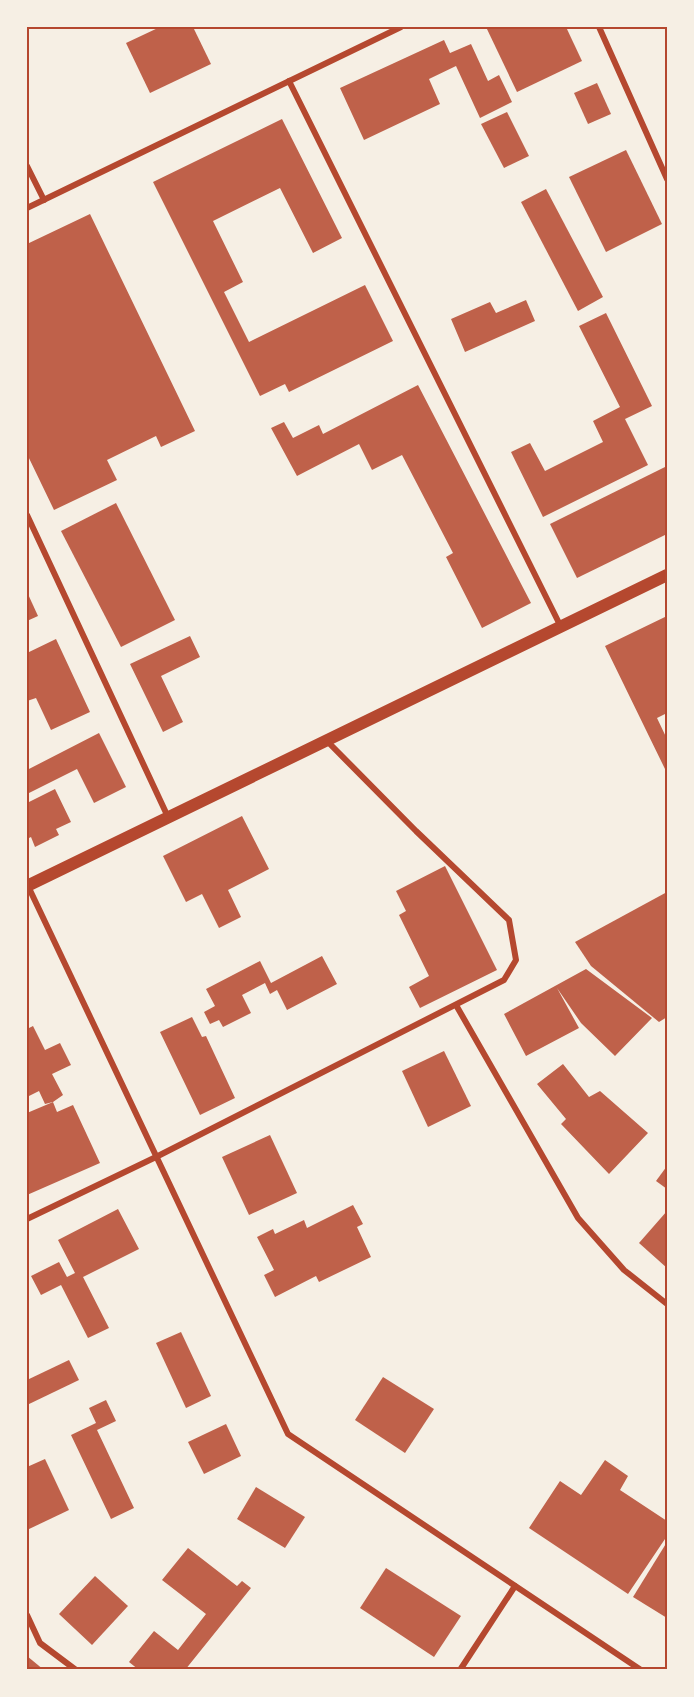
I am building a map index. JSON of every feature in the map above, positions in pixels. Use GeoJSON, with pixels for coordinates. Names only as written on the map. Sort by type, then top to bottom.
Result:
{"type":"FeatureCollection","features":[{"type":"Feature","properties":{"kind":"main road"},"geometry":{"type":"LineString","coordinates":[[27,886],[667,576]]}},
{"type":"Feature","properties":{"kind":"street"},"geometry":{"type":"LineString","coordinates":[[27,208],[401,27]]}},
{"type":"Feature","properties":{"kind":"street"},"geometry":{"type":"LineString","coordinates":[[599,27],[667,179]]}},
{"type":"Feature","properties":{"kind":"street"},"geometry":{"type":"LineString","coordinates":[[289,81],[561,627]]}},
{"type":"Feature","properties":{"kind":"street"},"geometry":{"type":"LineString","coordinates":[[27,166],[44,200]]}},
{"type":"Feature","properties":{"kind":"street"},"geometry":{"type":"LineString","coordinates":[[27,515],[168,817]]}},
{"type":"Feature","properties":{"kind":"street"},"geometry":{"type":"LineString","coordinates":[[27,1219],[156,1157],[504,980],[516,960],[509,920],[326,740]]}},
{"type":"Feature","properties":{"kind":"street"},"geometry":{"type":"LineString","coordinates":[[27,886],[288,1434],[641,1670]]}},
{"type":"Feature","properties":{"kind":"street"},"geometry":{"type":"LineString","coordinates":[[456,1005],[578,1218],[624,1270],[667,1304]]}},
{"type":"Feature","properties":{"kind":"street"},"geometry":{"type":"LineString","coordinates":[[460,1670],[515,1586]]}},
{"type":"Feature","properties":{"kind":"street"},"geometry":{"type":"LineString","coordinates":[[27,1616],[40,1643],[76,1670]]}},
{"type":"Feature","properties":{"kind":"building"},"geometry":{"type":"Polygon","coordinates":[[[160,27],[193,27],[211,64],[150,93],[126,43],[160,27]]]}},
{"type":"Feature","properties":{"kind":"building"},"geometry":{"type":"Polygon","coordinates":[[[486,27],[566,27],[582,61],[517,92],[486,27]]]}},
{"type":"Feature","properties":{"kind":"building"},"geometry":{"type":"Polygon","coordinates":[[[444,40],[450,53],[471,44],[488,81],[499,75],[512,102],[480,118],[456,66],[429,79],[440,104],[364,140],[340,88],[444,40]]]}},
{"type":"Feature","properties":{"kind":"building"},"geometry":{"type":"Polygon","coordinates":[[[597,83],[611,114],[588,124],[574,93],[597,83]]]}},
{"type":"Feature","properties":{"kind":"building"},"geometry":{"type":"Polygon","coordinates":[[[507,112],[529,156],[504,168],[481,124],[507,112]]]}},
{"type":"Feature","properties":{"kind":"building"},"geometry":{"type":"Polygon","coordinates":[[[282,119],[342,238],[313,253],[280,188],[213,221],[243,282],[224,292],[249,342],[365,285],[393,341],[289,392],[285,384],[260,396],[153,182],[282,119]]]}},
{"type":"Feature","properties":{"kind":"building"},"geometry":{"type":"Polygon","coordinates":[[[626,150],[662,224],[606,252],[569,177],[626,150]]]}},
{"type":"Feature","properties":{"kind":"building"},"geometry":{"type":"Polygon","coordinates":[[[546,189],[603,297],[578,311],[521,202],[546,189]]]}},
{"type":"Feature","properties":{"kind":"building"},"geometry":{"type":"Polygon","coordinates":[[[90,214],[195,431],[161,447],[156,436],[107,460],[117,480],[54,510],[27,454],[27,244],[90,214]]]}},
{"type":"Feature","properties":{"kind":"building"},"geometry":{"type":"Polygon","coordinates":[[[526,300],[535,321],[465,352],[451,319],[490,302],[496,313],[526,300]]]}},
{"type":"Feature","properties":{"kind":"building"},"geometry":{"type":"Polygon","coordinates":[[[606,313],[652,406],[625,419],[648,465],[543,517],[511,452],[530,443],[545,471],[603,442],[593,421],[620,407],[579,326],[606,313]]]}},
{"type":"Feature","properties":{"kind":"building"},"geometry":{"type":"Polygon","coordinates":[[[418,385],[531,603],[482,628],[446,557],[453,553],[402,455],[372,470],[359,444],[297,476],[271,428],[284,422],[293,438],[319,425],[323,434],[418,385]]]}},
{"type":"Feature","properties":{"kind":"building"},"geometry":{"type":"Polygon","coordinates":[[[667,466],[667,534],[577,578],[550,524],[667,466]]]}},
{"type":"Feature","properties":{"kind":"building"},"geometry":{"type":"Polygon","coordinates":[[[116,503],[175,620],[121,647],[61,531],[116,503]]]}},
{"type":"Feature","properties":{"kind":"building"},"geometry":{"type":"Polygon","coordinates":[[[27,592],[38,616],[27,621],[27,592]]]}},
{"type":"Feature","properties":{"kind":"building"},"geometry":{"type":"Polygon","coordinates":[[[667,616],[667,713],[657,718],[667,739],[667,768],[665,769],[605,646],[667,616]]]}},
{"type":"Feature","properties":{"kind":"building"},"geometry":{"type":"Polygon","coordinates":[[[190,636],[200,657],[161,676],[183,722],[163,732],[130,664],[190,636]]]}},
{"type":"Feature","properties":{"kind":"building"},"geometry":{"type":"Polygon","coordinates":[[[56,639],[90,712],[51,730],[36,698],[27,701],[27,653],[56,639]]]}},
{"type":"Feature","properties":{"kind":"building"},"geometry":{"type":"Polygon","coordinates":[[[99,733],[126,787],[94,803],[77,769],[27,794],[27,770],[99,733]]]}},
{"type":"Feature","properties":{"kind":"building"},"geometry":{"type":"Polygon","coordinates":[[[55,789],[71,822],[56,829],[59,835],[35,847],[31,837],[27,839],[27,803],[55,789]]]}},
{"type":"Feature","properties":{"kind":"building"},"geometry":{"type":"Polygon","coordinates":[[[242,816],[269,869],[228,890],[241,917],[219,928],[202,894],[186,902],[163,856],[242,816]]]}},
{"type":"Feature","properties":{"kind":"building"},"geometry":{"type":"Polygon","coordinates":[[[445,866],[497,970],[420,1008],[409,987],[429,976],[399,915],[406,911],[396,891],[445,866]]]}},
{"type":"Feature","properties":{"kind":"building"},"geometry":{"type":"Polygon","coordinates":[[[667,892],[667,1017],[659,1022],[591,966],[575,942],[667,892]]]}},
{"type":"Feature","properties":{"kind":"building"},"geometry":{"type":"Polygon","coordinates":[[[322,956],[337,984],[287,1010],[277,990],[270,994],[265,983],[242,995],[251,1013],[223,1027],[219,1020],[210,1024],[204,1012],[215,1006],[206,989],[260,961],[271,983],[322,956]]]}},
{"type":"Feature","properties":{"kind":"building"},"geometry":{"type":"Polygon","coordinates":[[[586,969],[652,1018],[615,1056],[581,1023],[557,988],[579,1028],[526,1056],[504,1014],[586,969]]]}},
{"type":"Feature","properties":{"kind":"building"},"geometry":{"type":"Polygon","coordinates":[[[192,1017],[202,1037],[206,1036],[235,1098],[200,1115],[160,1032],[192,1017]]]}},
{"type":"Feature","properties":{"kind":"building"},"geometry":{"type":"Polygon","coordinates":[[[33,1026],[45,1050],[60,1043],[71,1065],[52,1074],[63,1095],[45,1104],[39,1091],[27,1097],[27,1029],[33,1026]]]}},
{"type":"Feature","properties":{"kind":"building"},"geometry":{"type":"Polygon","coordinates":[[[444,1051],[471,1106],[428,1127],[402,1071],[444,1051]]]}},
{"type":"Feature","properties":{"kind":"building"},"geometry":{"type":"Polygon","coordinates":[[[563,1064],[589,1097],[600,1091],[648,1133],[609,1174],[561,1124],[566,1119],[537,1084],[563,1064]]]}},
{"type":"Feature","properties":{"kind":"building"},"geometry":{"type":"Polygon","coordinates":[[[53,1102],[57,1112],[73,1105],[100,1163],[27,1195],[27,1113],[53,1102]]]}},
{"type":"Feature","properties":{"kind":"building"},"geometry":{"type":"Polygon","coordinates":[[[270,1135],[297,1193],[249,1215],[222,1157],[270,1135]]]}},
{"type":"Feature","properties":{"kind":"building"},"geometry":{"type":"Polygon","coordinates":[[[667,1166],[667,1189],[656,1181],[667,1166]]]}},
{"type":"Feature","properties":{"kind":"building"},"geometry":{"type":"Polygon","coordinates":[[[353,1205],[363,1224],[357,1227],[371,1257],[319,1282],[316,1276],[275,1297],[264,1275],[274,1270],[257,1237],[273,1229],[275,1234],[304,1220],[307,1228],[353,1205]]]}},
{"type":"Feature","properties":{"kind":"building"},"geometry":{"type":"Polygon","coordinates":[[[118,1209],[139,1249],[83,1277],[109,1328],[88,1338],[61,1285],[41,1295],[31,1276],[59,1262],[67,1277],[75,1273],[58,1240],[118,1209]]]}},
{"type":"Feature","properties":{"kind":"building"},"geometry":{"type":"Polygon","coordinates":[[[667,1211],[667,1268],[639,1243],[667,1211]]]}},
{"type":"Feature","properties":{"kind":"building"},"geometry":{"type":"Polygon","coordinates":[[[181,1332],[211,1396],[186,1408],[156,1343],[181,1332]]]}},
{"type":"Feature","properties":{"kind":"building"},"geometry":{"type":"Polygon","coordinates":[[[69,1360],[79,1380],[27,1405],[27,1380],[69,1360]]]}},
{"type":"Feature","properties":{"kind":"building"},"geometry":{"type":"Polygon","coordinates":[[[383,1377],[434,1409],[405,1453],[355,1420],[383,1377]]]}},
{"type":"Feature","properties":{"kind":"building"},"geometry":{"type":"Polygon","coordinates":[[[106,1400],[116,1421],[97,1430],[134,1508],[111,1519],[71,1435],[96,1423],[89,1408],[106,1400]]]}},
{"type":"Feature","properties":{"kind":"building"},"geometry":{"type":"Polygon","coordinates":[[[226,1424],[241,1456],[204,1474],[188,1442],[226,1424]]]}},
{"type":"Feature","properties":{"kind":"building"},"geometry":{"type":"Polygon","coordinates":[[[45,1459],[69,1510],[27,1530],[27,1467],[45,1459]]]}},
{"type":"Feature","properties":{"kind":"building"},"geometry":{"type":"Polygon","coordinates":[[[605,1460],[628,1476],[620,1490],[667,1521],[667,1536],[628,1594],[529,1528],[560,1481],[581,1495],[605,1460]]]}},
{"type":"Feature","properties":{"kind":"building"},"geometry":{"type":"Polygon","coordinates":[[[256,1487],[305,1517],[285,1548],[237,1519],[256,1487]]]}},
{"type":"Feature","properties":{"kind":"building"},"geometry":{"type":"Polygon","coordinates":[[[667,1542],[667,1618],[633,1597],[667,1542]]]}},
{"type":"Feature","properties":{"kind":"building"},"geometry":{"type":"Polygon","coordinates":[[[188,1548],[237,1586],[242,1581],[251,1588],[185,1670],[139,1670],[129,1662],[154,1631],[178,1650],[206,1614],[162,1580],[188,1548]]]}},
{"type":"Feature","properties":{"kind":"building"},"geometry":{"type":"Polygon","coordinates":[[[386,1568],[461,1616],[434,1657],[360,1608],[386,1568]]]}},
{"type":"Feature","properties":{"kind":"building"},"geometry":{"type":"Polygon","coordinates":[[[95,1576],[128,1606],[92,1645],[59,1614],[95,1576]]]}},
{"type":"Feature","properties":{"kind":"building"},"geometry":{"type":"Polygon","coordinates":[[[27,1656],[44,1670],[27,1670],[27,1656]]]}}]}
